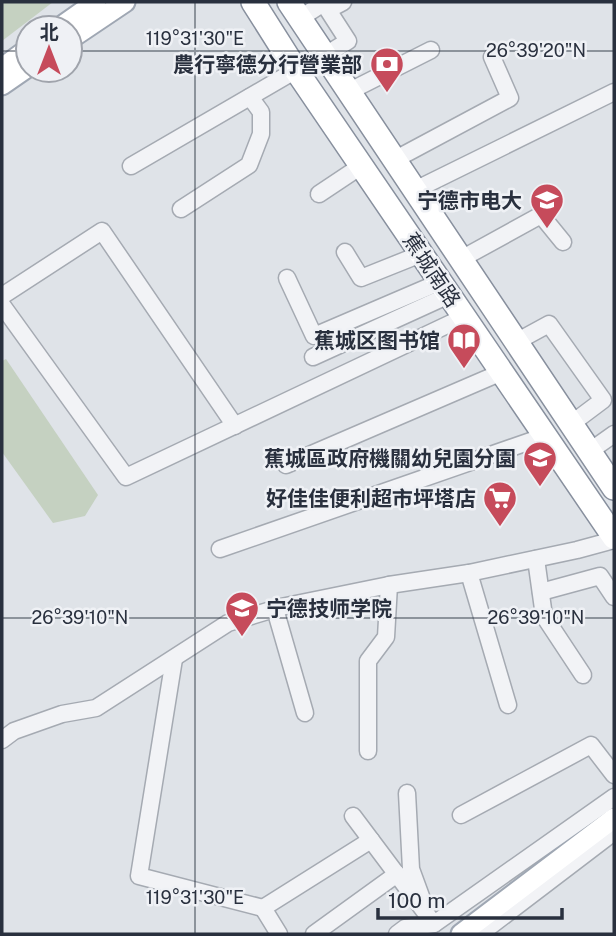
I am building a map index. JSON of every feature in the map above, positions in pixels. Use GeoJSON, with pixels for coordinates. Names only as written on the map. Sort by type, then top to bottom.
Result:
{"type":"FeatureCollection","features":[{"type":"Feature","properties":{"kind":"highway","name":"蕉城南路"},"geometry":{"type":"LineString","coordinates":[[253,2],[296,71],[614,538]]}},
{"type":"Feature","properties":{"kind":"highway","name":"蕉城南路"},"geometry":{"type":"LineString","coordinates":[[294,10],[614,488]]}},
{"type":"Feature","properties":{"kind":"main road"},"geometry":{"type":"LineString","coordinates":[[79,14],[96,2]]}},
{"type":"Feature","properties":{"kind":"main road"},"geometry":{"type":"LineString","coordinates":[[84,30],[125,2]]}},
{"type":"Feature","properties":{"kind":"main road"},"geometry":{"type":"LineString","coordinates":[[461,934],[614,818]]}},
{"type":"Feature","properties":{"kind":"street"},"geometry":{"type":"LineString","coordinates":[[294,10],[325,2]]}},
{"type":"Feature","properties":{"kind":"street"},"geometry":{"type":"LineString","coordinates":[[324,56],[348,41],[328,10],[343,2]]}},
{"type":"Feature","properties":{"kind":"street"},"geometry":{"type":"LineString","coordinates":[[348,92],[431,50]]}},
{"type":"Feature","properties":{"kind":"street"},"geometry":{"type":"LineString","coordinates":[[394,160],[510,98],[492,57]]}},
{"type":"Feature","properties":{"kind":"street"},"geometry":{"type":"LineString","coordinates":[[131,166],[296,71]]}},
{"type":"Feature","properties":{"kind":"street"},"geometry":{"type":"LineString","coordinates":[[415,190],[614,92]]}},
{"type":"Feature","properties":{"kind":"street"},"geometry":{"type":"LineString","coordinates":[[181,209],[249,165],[261,134],[261,112],[250,97]]}},
{"type":"Feature","properties":{"kind":"street"},"geometry":{"type":"LineString","coordinates":[[319,194],[361,166]]}},
{"type":"Feature","properties":{"kind":"street"},"geometry":{"type":"LineString","coordinates":[[461,260],[541,215],[563,242]]}},
{"type":"Feature","properties":{"kind":"street"},"geometry":{"type":"LineString","coordinates":[[2,296],[102,232],[235,426]]}},
{"type":"Feature","properties":{"kind":"street"},"geometry":{"type":"LineString","coordinates":[[345,252],[361,278],[421,254]]}},
{"type":"Feature","properties":{"kind":"street"},"geometry":{"type":"LineString","coordinates":[[287,278],[314,336],[445,288]]}},
{"type":"Feature","properties":{"kind":"street"},"geometry":{"type":"LineString","coordinates":[[313,357],[445,288]]}},
{"type":"Feature","properties":{"kind":"street"},"geometry":{"type":"LineString","coordinates":[[2,305],[126,477],[464,317]]}},
{"type":"Feature","properties":{"kind":"street"},"geometry":{"type":"LineString","coordinates":[[516,342],[549,324],[603,400],[571,424]]}},
{"type":"Feature","properties":{"kind":"street"},"geometry":{"type":"LineString","coordinates":[[286,465],[502,372]]}},
{"type":"Feature","properties":{"kind":"street"},"geometry":{"type":"LineString","coordinates":[[590,451],[614,434]]}},
{"type":"Feature","properties":{"kind":"street"},"geometry":{"type":"LineString","coordinates":[[220,549],[545,436]]}},
{"type":"Feature","properties":{"kind":"street"},"geometry":{"type":"LineString","coordinates":[[2,740],[14,731],[62,714],[96,708],[228,623],[275,609],[389,585],[469,573],[536,559],[614,538]]}},
{"type":"Feature","properties":{"kind":"street"},"geometry":{"type":"LineString","coordinates":[[536,559],[544,616],[583,675]]}},
{"type":"Feature","properties":{"kind":"street"},"geometry":{"type":"LineString","coordinates":[[469,573],[508,705]]}},
{"type":"Feature","properties":{"kind":"street"},"geometry":{"type":"LineString","coordinates":[[541,592],[600,576],[614,597]]}},
{"type":"Feature","properties":{"kind":"street"},"geometry":{"type":"LineString","coordinates":[[368,751],[368,661],[386,636],[389,585]]}},
{"type":"Feature","properties":{"kind":"street"},"geometry":{"type":"LineString","coordinates":[[275,609],[305,713]]}},
{"type":"Feature","properties":{"kind":"street"},"geometry":{"type":"LineString","coordinates":[[174,659],[139,876],[263,908],[279,934]]}},
{"type":"Feature","properties":{"kind":"street"},"geometry":{"type":"LineString","coordinates":[[461,815],[591,745],[614,775]]}},
{"type":"Feature","properties":{"kind":"street"},"geometry":{"type":"LineString","coordinates":[[407,793],[411,869],[431,919]]}},
{"type":"Feature","properties":{"kind":"street"},"geometry":{"type":"LineString","coordinates":[[397,934],[405,928],[431,919],[614,797]]}},
{"type":"Feature","properties":{"kind":"street"},"geometry":{"type":"LineString","coordinates":[[353,816],[431,919]]}},
{"type":"Feature","properties":{"kind":"street"},"geometry":{"type":"LineString","coordinates":[[480,934],[614,832]]}},
{"type":"Feature","properties":{"kind":"street"},"geometry":{"type":"LineString","coordinates":[[263,908],[371,840]]}},
{"type":"Feature","properties":{"kind":"street"},"geometry":{"type":"LineString","coordinates":[[313,934],[397,874]]}},
{"type":"Feature","properties":{"kind":"green space"},"geometry":{"type":"Polygon","coordinates":[[[2,2],[53,2],[37,14],[14,14],[14,32],[2,41],[2,2]]]}},
{"type":"Feature","properties":{"kind":"green space"},"geometry":{"type":"Polygon","coordinates":[[[6,359],[98,495],[85,516],[53,523],[2,452],[2,361],[6,359]]]}},
{"type":"Feature","properties":{"kind":"place","name":"農行寧德分行營業部"},"geometry":{"type":"Point","coordinates":[387,94]}},
{"type":"Feature","properties":{"kind":"place","name":"宁德市电大"},"geometry":{"type":"Point","coordinates":[547,230]}},
{"type":"Feature","properties":{"kind":"place","name":"蕉城区图书馆"},"geometry":{"type":"Point","coordinates":[464,370]}},
{"type":"Feature","properties":{"kind":"place","name":"蕉城區政府機關幼兒園分園"},"geometry":{"type":"Point","coordinates":[540,488]}},
{"type":"Feature","properties":{"kind":"place","name":"好佳佳便利超市坪塔店"},"geometry":{"type":"Point","coordinates":[500,528]}},
{"type":"Feature","properties":{"kind":"place","name":"宁德技师学院"},"geometry":{"type":"Point","coordinates":[242,638]}}]}
